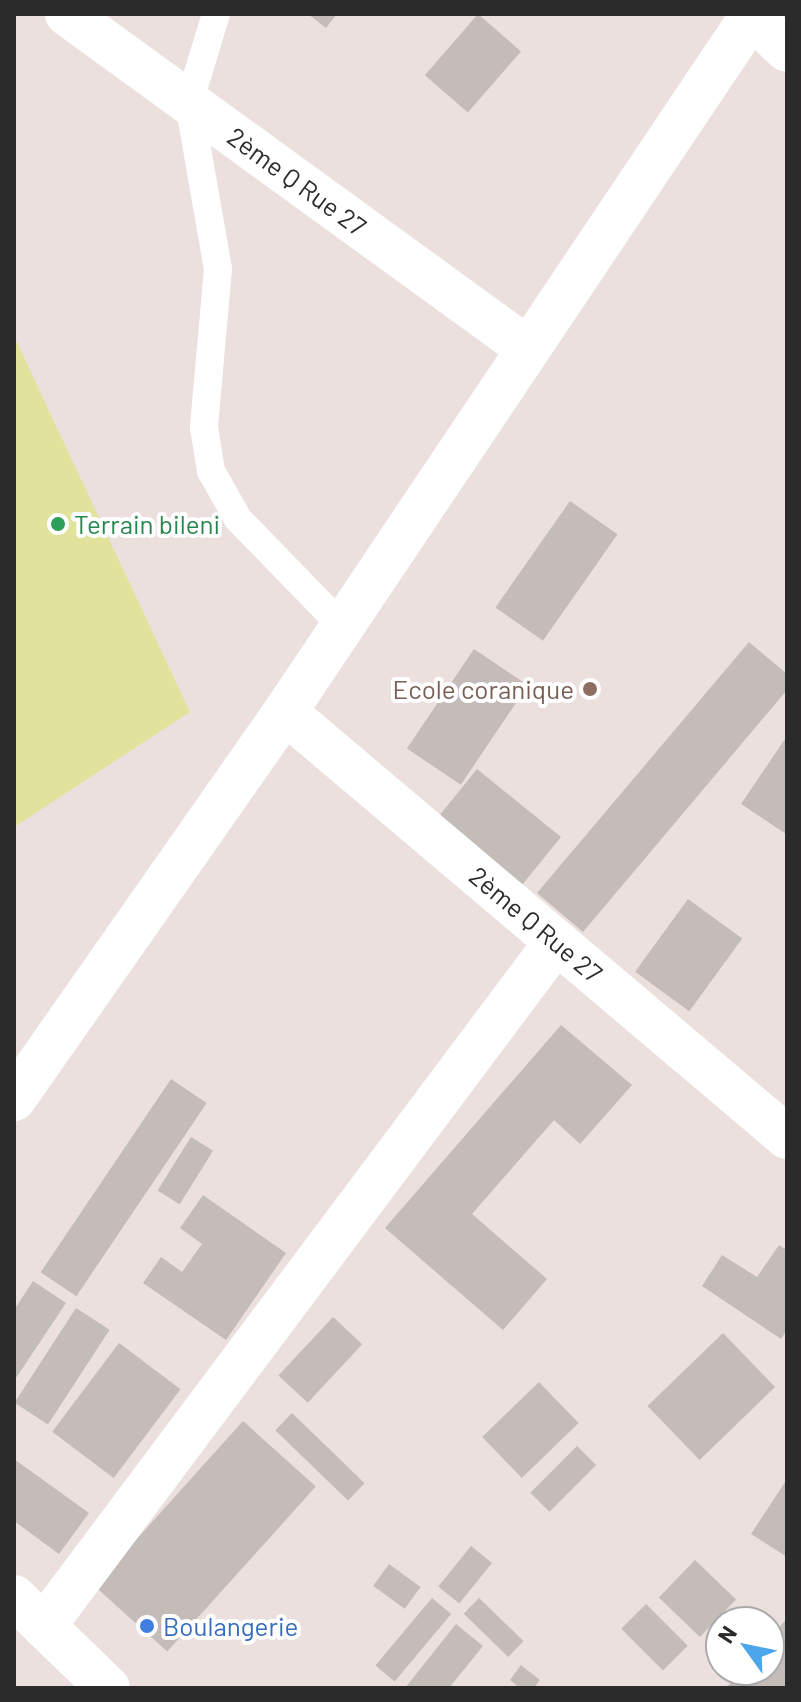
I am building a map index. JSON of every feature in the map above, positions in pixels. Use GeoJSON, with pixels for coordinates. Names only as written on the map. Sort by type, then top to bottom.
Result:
{"type":"FeatureCollection","features":[{"type":"Feature","properties":{"kind":"street","name":"2ème Q Rue 27"},"geometry":{"type":"LineString","coordinates":[[67,14],[527,348]]}},
{"type":"Feature","properties":{"kind":"street"},"geometry":{"type":"LineString","coordinates":[[14,1099],[285,712],[751,15],[787,50]]}},
{"type":"Feature","properties":{"kind":"street","name":"2ème Q Rue 27"},"geometry":{"type":"LineString","coordinates":[[285,712],[787,1137]]}},
{"type":"Feature","properties":{"kind":"street"},"geometry":{"type":"LineString","coordinates":[[108,1688],[29,1612],[556,942]]}},
{"type":"Feature","properties":{"kind":"lane"},"geometry":{"type":"LineString","coordinates":[[216,14],[189,103],[218,269],[204,427],[211,471],[238,519],[342,626]]}},
{"type":"Feature","properties":{"kind":"green space","name":"Terrain bileni"},"geometry":{"type":"Polygon","coordinates":[[[14,336],[190,712],[14,827],[14,336]]]}},
{"type":"Feature","properties":{"kind":"building"},"geometry":{"type":"Polygon","coordinates":[[[308,14],[337,14],[326,28],[308,14]]]}},
{"type":"Feature","properties":{"kind":"building"},"geometry":{"type":"Polygon","coordinates":[[[478,14],[521,51],[468,113],[425,75],[478,14]]]}},
{"type":"Feature","properties":{"kind":"building"},"geometry":{"type":"Polygon","coordinates":[[[570,501],[618,534],[543,641],[495,607],[570,501]]]}},
{"type":"Feature","properties":{"kind":"building"},"geometry":{"type":"Polygon","coordinates":[[[749,642],[787,674],[787,690],[583,932],[537,893],[749,642]]]}},
{"type":"Feature","properties":{"kind":"building"},"geometry":{"type":"Polygon","coordinates":[[[474,649],[528,685],[461,785],[407,748],[474,649]]]}},
{"type":"Feature","properties":{"kind":"building"},"geometry":{"type":"Polygon","coordinates":[[[787,736],[787,832],[786,834],[741,804],[787,736]]]}},
{"type":"Feature","properties":{"kind":"building"},"geometry":{"type":"Polygon","coordinates":[[[477,769],[561,837],[521,886],[437,818],[477,769]]]}},
{"type":"Feature","properties":{"kind":"building"},"geometry":{"type":"Polygon","coordinates":[[[688,899],[742,938],[689,1011],[635,972],[688,899]]]}},
{"type":"Feature","properties":{"kind":"building"},"geometry":{"type":"Polygon","coordinates":[[[561,1025],[632,1085],[580,1144],[554,1120],[472,1214],[547,1279],[503,1330],[385,1228],[561,1025]]]}},
{"type":"Feature","properties":{"kind":"building"},"geometry":{"type":"Polygon","coordinates":[[[171,1079],[207,1103],[76,1296],[41,1272],[171,1079]]]}},
{"type":"Feature","properties":{"kind":"building"},"geometry":{"type":"Polygon","coordinates":[[[191,1137],[213,1151],[180,1204],[158,1190],[191,1137]]]}},
{"type":"Feature","properties":{"kind":"building"},"geometry":{"type":"Polygon","coordinates":[[[203,1195],[286,1253],[226,1340],[143,1283],[161,1257],[182,1272],[202,1244],[180,1228],[203,1195]]]}},
{"type":"Feature","properties":{"kind":"building"},"geometry":{"type":"Polygon","coordinates":[[[779,1245],[787,1250],[787,1330],[781,1339],[702,1286],[722,1255],[757,1277],[779,1245]]]}},
{"type":"Feature","properties":{"kind":"building"},"geometry":{"type":"Polygon","coordinates":[[[33,1281],[66,1303],[14,1381],[14,1310],[33,1281]]]}},
{"type":"Feature","properties":{"kind":"building"},"geometry":{"type":"Polygon","coordinates":[[[76,1308],[110,1330],[48,1425],[14,1403],[76,1308]]]}},
{"type":"Feature","properties":{"kind":"building"},"geometry":{"type":"Polygon","coordinates":[[[333,1317],[362,1344],[308,1403],[278,1376],[333,1317]]]}},
{"type":"Feature","properties":{"kind":"building"},"geometry":{"type":"Polygon","coordinates":[[[723,1333],[775,1387],[700,1460],[647,1406],[723,1333]]]}},
{"type":"Feature","properties":{"kind":"building"},"geometry":{"type":"Polygon","coordinates":[[[119,1343],[180,1389],[114,1478],[52,1432],[119,1343]]]}},
{"type":"Feature","properties":{"kind":"building"},"geometry":{"type":"Polygon","coordinates":[[[539,1382],[579,1423],[522,1478],[482,1437],[539,1382]]]}},
{"type":"Feature","properties":{"kind":"building"},"geometry":{"type":"Polygon","coordinates":[[[292,1413],[365,1483],[348,1500],[275,1430],[292,1413]]]}},
{"type":"Feature","properties":{"kind":"building"},"geometry":{"type":"Polygon","coordinates":[[[243,1421],[316,1487],[167,1652],[94,1586],[243,1421]]]}},
{"type":"Feature","properties":{"kind":"building"},"geometry":{"type":"Polygon","coordinates":[[[577,1446],[596,1465],[549,1512],[530,1493],[577,1446]]]}},
{"type":"Feature","properties":{"kind":"building"},"geometry":{"type":"Polygon","coordinates":[[[14,1459],[89,1513],[59,1554],[14,1521],[14,1459]]]}},
{"type":"Feature","properties":{"kind":"building"},"geometry":{"type":"Polygon","coordinates":[[[787,1479],[787,1557],[751,1534],[787,1479]]]}},
{"type":"Feature","properties":{"kind":"building"},"geometry":{"type":"Polygon","coordinates":[[[471,1546],[492,1563],[459,1603],[438,1586],[471,1546]]]}},
{"type":"Feature","properties":{"kind":"building"},"geometry":{"type":"Polygon","coordinates":[[[695,1560],[736,1600],[730,1606],[705,1606],[705,1632],[700,1637],[659,1597],[695,1560]]]}},
{"type":"Feature","properties":{"kind":"building"},"geometry":{"type":"Polygon","coordinates":[[[389,1564],[421,1587],[405,1609],[373,1586],[389,1564]]]}},
{"type":"Feature","properties":{"kind":"building"},"geometry":{"type":"Polygon","coordinates":[[[432,1598],[451,1614],[395,1681],[375,1665],[432,1598]]]}},
{"type":"Feature","properties":{"kind":"building"},"geometry":{"type":"Polygon","coordinates":[[[479,1598],[524,1641],[508,1657],[464,1614],[479,1598]]]}},
{"type":"Feature","properties":{"kind":"building"},"geometry":{"type":"Polygon","coordinates":[[[646,1604],[688,1646],[663,1670],[621,1629],[646,1604]]]}},
{"type":"Feature","properties":{"kind":"building"},"geometry":{"type":"Polygon","coordinates":[[[787,1618],[787,1688],[726,1688],[785,1686],[787,1618]]]}},
{"type":"Feature","properties":{"kind":"building"},"geometry":{"type":"Polygon","coordinates":[[[456,1624],[483,1646],[449,1688],[405,1688],[456,1624]]]}},
{"type":"Feature","properties":{"kind":"building"},"geometry":{"type":"Polygon","coordinates":[[[521,1665],[540,1680],[534,1688],[520,1688],[510,1680],[521,1665]]]}},
{"type":"Feature","properties":{"kind":"place","name":"Terrain bileni"},"geometry":{"type":"Point","coordinates":[58,524]}},
{"type":"Feature","properties":{"kind":"place","name":"Ecole coranique"},"geometry":{"type":"Point","coordinates":[590,689]}},
{"type":"Feature","properties":{"kind":"place","name":"Boulangerie"},"geometry":{"type":"Point","coordinates":[147,1626]}}]}
